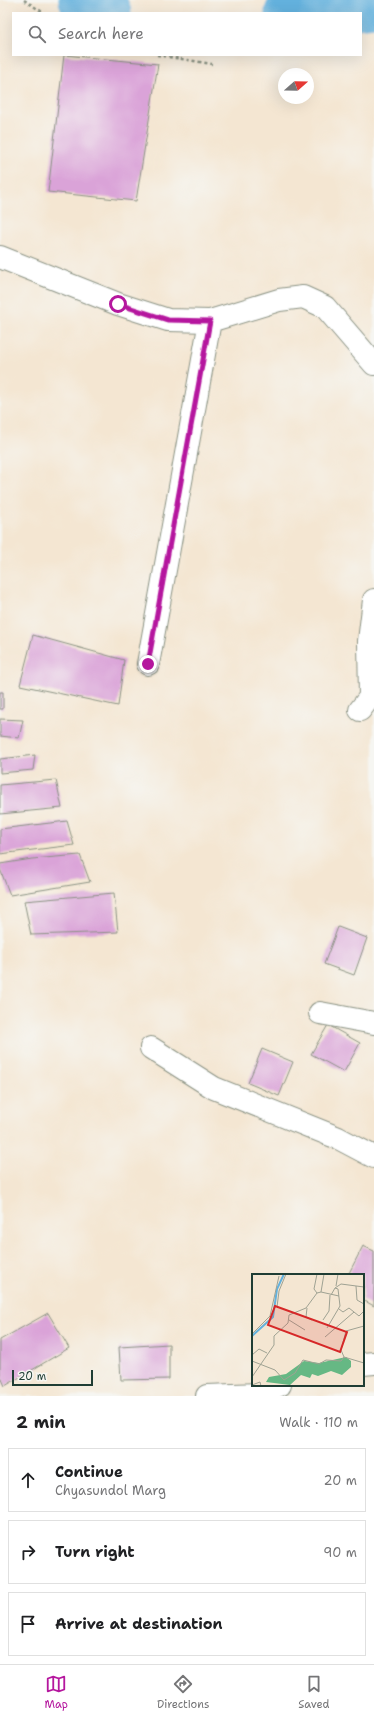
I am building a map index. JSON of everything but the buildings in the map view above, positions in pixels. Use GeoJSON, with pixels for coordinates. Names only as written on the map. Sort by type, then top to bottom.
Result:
{"type":"FeatureCollection","features":[{"type":"Feature","properties":{"kind":"street"},"geometry":{"type":"LineString","coordinates":[[0,257],[104,298],[168,320],[210,321],[279,300],[302,297],[325,307],[374,364]]}},
{"type":"Feature","properties":{"kind":"street"},"geometry":{"type":"LineString","coordinates":[[148,664],[210,321]]}},
{"type":"Feature","properties":{"kind":"street"},"geometry":{"type":"LineString","coordinates":[[360,710],[370,698],[369,641],[374,600]]}},
{"type":"Feature","properties":{"kind":"street"},"geometry":{"type":"LineString","coordinates":[[320,1013],[374,1023]]}},
{"type":"Feature","properties":{"kind":"street"},"geometry":{"type":"LineString","coordinates":[[151,1048],[214,1088],[338,1138],[374,1156]]}},
{"type":"Feature","properties":{"kind":"street"},"geometry":{"type":"LineString","coordinates":[[364,1364],[374,1363]]}},
{"type":"Feature","properties":{"kind":"street"},"geometry":{"type":"LineString","coordinates":[[207,1396],[259,1394],[278,1386]]}},
{"type":"Feature","properties":{"kind":"path"},"geometry":{"type":"LineString","coordinates":[[24,0],[42,12]]}},
{"type":"Feature","properties":{"kind":"path"},"geometry":{"type":"LineString","coordinates":[[163,56],[212,64]]}},
{"type":"Feature","properties":{"kind":"waterway"},"geometry":{"type":"LineString","coordinates":[[83,0],[94,8],[104,12]]}},
{"type":"Feature","properties":{"kind":"waterway"},"geometry":{"type":"LineString","coordinates":[[298,12],[374,3]]}},
{"type":"Feature","properties":{"kind":"route"},"geometry":{"type":"LineString","coordinates":[[118,304],[168,320],[210,321],[148,664]]}}]}
